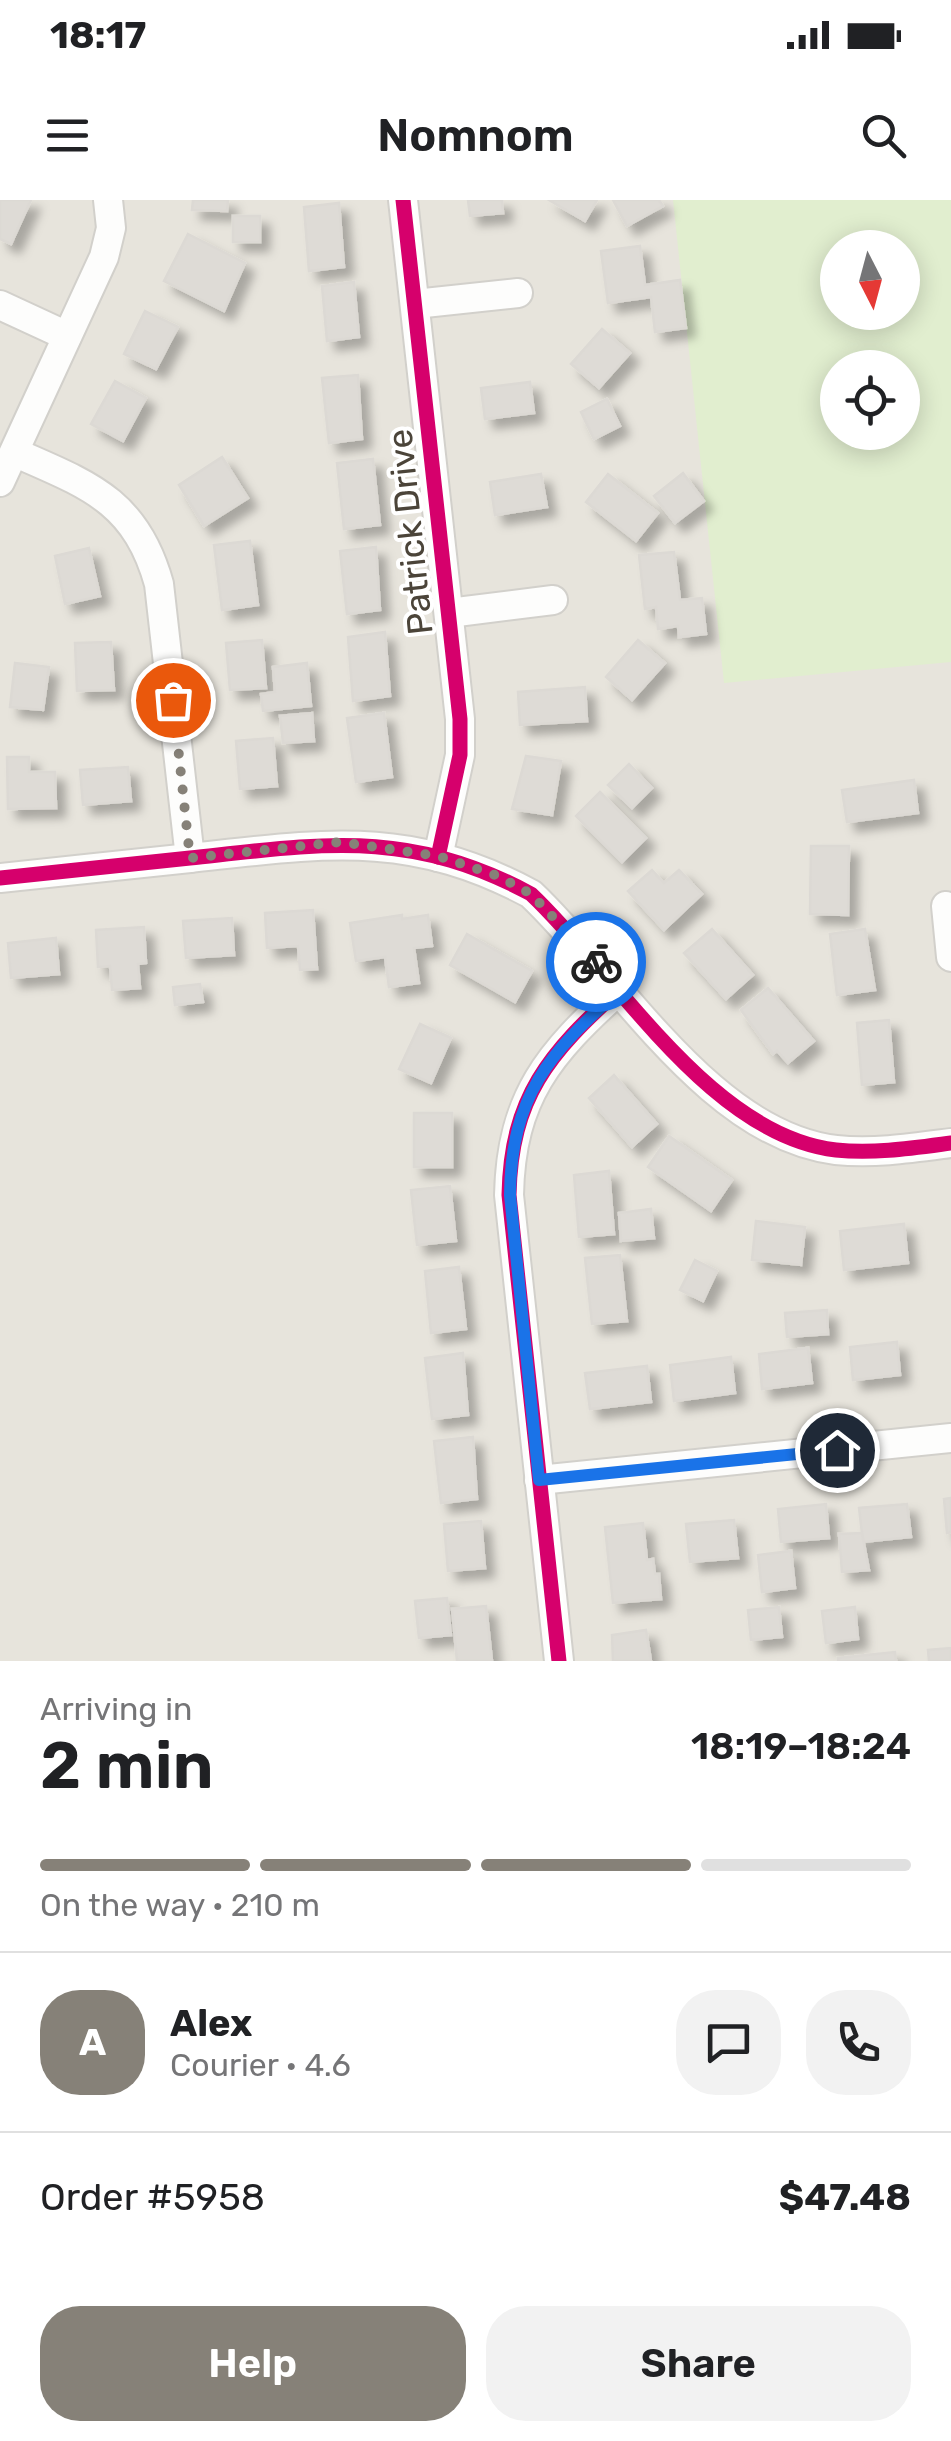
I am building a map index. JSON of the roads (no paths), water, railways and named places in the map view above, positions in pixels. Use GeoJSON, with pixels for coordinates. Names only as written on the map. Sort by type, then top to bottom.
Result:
{"type":"FeatureCollection","features":[{"type":"Feature","properties":{"kind":"street"},"geometry":{"type":"LineString","coordinates":[[0,482],[104,257],[110,228],[108,200]]}},
{"type":"Feature","properties":{"kind":"street","name":"Patrick Drive"},"geometry":{"type":"LineString","coordinates":[[404,200],[449,613],[460,755],[438,856]]}},
{"type":"Feature","properties":{"kind":"street"},"geometry":{"type":"LineString","coordinates":[[415,304],[518,293]]}},
{"type":"Feature","properties":{"kind":"street"},"geometry":{"type":"LineString","coordinates":[[0,304],[67,336]]}},
{"type":"Feature","properties":{"kind":"street"},"geometry":{"type":"LineString","coordinates":[[16,453],[105,498],[136,526],[150,554],[159,584],[190,858]]}},
{"type":"Feature","properties":{"kind":"street"},"geometry":{"type":"LineString","coordinates":[[449,613],[552,600]]}},
{"type":"Feature","properties":{"kind":"street"},"geometry":{"type":"LineString","coordinates":[[0,878],[340,842],[438,856],[498,876],[531,894],[709,1084],[743,1113],[787,1138],[836,1150],[891,1150],[951,1143]]}},
{"type":"Feature","properties":{"kind":"street"},"geometry":{"type":"LineString","coordinates":[[946,906],[951,957]]}},
{"type":"Feature","properties":{"kind":"street"},"geometry":{"type":"LineString","coordinates":[[559,1661],[510,1195],[510,1152],[517,1120],[550,1059],[620,990]]}},
{"type":"Feature","properties":{"kind":"street"},"geometry":{"type":"LineString","coordinates":[[539,1480],[951,1438]]}}]}
